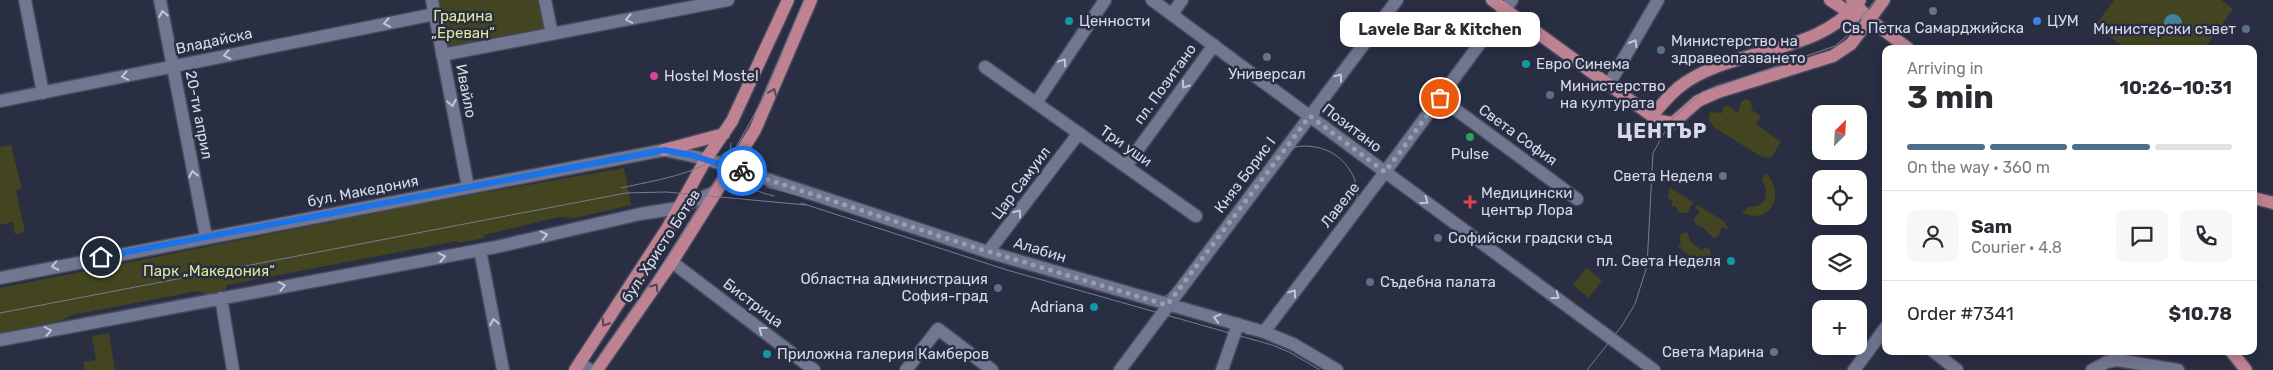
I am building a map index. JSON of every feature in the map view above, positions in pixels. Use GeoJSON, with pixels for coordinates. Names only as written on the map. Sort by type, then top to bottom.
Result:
{"type":"FeatureCollection","features":[{"type":"Feature","properties":{"kind":"main road","name":"бул. Христо Ботев"},"geometry":{"type":"LineString","coordinates":[[582,368],[706,160],[724,134],[752,81],[788,0]]}},
{"type":"Feature","properties":{"kind":"main road","name":"бул. Христо Ботев"},"geometry":{"type":"LineString","coordinates":[[597,370],[672,262],[754,130],[769,101],[811,0]]}},
{"type":"Feature","properties":{"kind":"main road"},"geometry":{"type":"LineString","coordinates":[[1492,0],[1508,4],[1609,84],[1652,116],[1665,122],[1677,122],[1692,106],[1718,92],[1832,56],[1851,44],[1884,0]]}},
{"type":"Feature","properties":{"kind":"main road"},"geometry":{"type":"LineString","coordinates":[[1830,0],[1854,4],[1870,20],[1904,45]]}},
{"type":"Feature","properties":{"kind":"main road"},"geometry":{"type":"LineString","coordinates":[[1652,116],[1678,88],[1700,75],[1811,36],[1854,4]]}},
{"type":"Feature","properties":{"kind":"main road"},"geometry":{"type":"LineString","coordinates":[[664,150],[724,134]]}},
{"type":"Feature","properties":{"kind":"main road"},"geometry":{"type":"LineString","coordinates":[[2257,199],[2273,203]]}},
{"type":"Feature","properties":{"kind":"main road"},"geometry":{"type":"LineString","coordinates":[[2234,355],[2246,370]]}},
{"type":"Feature","properties":{"kind":"street"},"geometry":{"type":"LineString","coordinates":[[25,0],[43,93]]}},
{"type":"Feature","properties":{"kind":"street","name":"20-ти април"},"geometry":{"type":"LineString","coordinates":[[160,0],[206,237]]}},
{"type":"Feature","properties":{"kind":"street","name":"Ивайло"},"geometry":{"type":"LineString","coordinates":[[432,0],[468,187]]}},
{"type":"Feature","properties":{"kind":"street"},"geometry":{"type":"LineString","coordinates":[[545,0],[552,34]]}},
{"type":"Feature","properties":{"kind":"street"},"geometry":{"type":"LineString","coordinates":[[442,55],[552,34],[676,5],[728,0]]}},
{"type":"Feature","properties":{"kind":"street"},"geometry":{"type":"LineString","coordinates":[[1036,103],[1105,0]]}},
{"type":"Feature","properties":{"kind":"street","name":"Позитано"},"geometry":{"type":"LineString","coordinates":[[1152,0],[1654,370]]}},
{"type":"Feature","properties":{"kind":"street"},"geometry":{"type":"LineString","coordinates":[[1172,14],[1182,0]]}},
{"type":"Feature","properties":{"kind":"street","name":"Княз Борис I"},"geometry":{"type":"LineString","coordinates":[[1120,370],[1397,0]]}},
{"type":"Feature","properties":{"kind":"street"},"geometry":{"type":"LineString","coordinates":[[1609,84],[1658,0]]}},
{"type":"Feature","properties":{"kind":"street","name":"Лавеле"},"geometry":{"type":"LineString","coordinates":[[1264,332],[1385,172],[1508,4]]}},
{"type":"Feature","properties":{"kind":"street","name":"Владайска"},"geometry":{"type":"LineString","coordinates":[[0,101],[434,14]]}},
{"type":"Feature","properties":{"kind":"street","name":"пл. Позитано"},"geometry":{"type":"LineString","coordinates":[[1126,166],[1214,45]]}},
{"type":"Feature","properties":{"kind":"street","name":"Три уши"},"geometry":{"type":"LineString","coordinates":[[985,67],[1196,216]]}},
{"type":"Feature","properties":{"kind":"street","name":"Света София"},"geometry":{"type":"LineString","coordinates":[[1440,98],[1577,199]]}},
{"type":"Feature","properties":{"kind":"street","name":"Цар Самуил"},"geometry":{"type":"LineString","coordinates":[[988,252],[1079,133]]}},
{"type":"Feature","properties":{"kind":"street","name":"бул. Македония"},"geometry":{"type":"LineString","coordinates":[[0,278],[664,150],[731,168]]}},
{"type":"Feature","properties":{"kind":"street","name":"Алабин"},"geometry":{"type":"LineString","coordinates":[[731,168],[988,252],[1264,332],[1293,344],[1337,370]]}},
{"type":"Feature","properties":{"kind":"street"},"geometry":{"type":"LineString","coordinates":[[0,340],[480,250],[678,208],[716,192]]}},
{"type":"Feature","properties":{"kind":"street"},"geometry":{"type":"LineString","coordinates":[[653,212],[664,218],[668,226]]}},
{"type":"Feature","properties":{"kind":"street"},"geometry":{"type":"LineString","coordinates":[[480,250],[503,370]]}},
{"type":"Feature","properties":{"kind":"street","name":"Бистрица"},"geometry":{"type":"LineString","coordinates":[[672,262],[814,370]]}},
{"type":"Feature","properties":{"kind":"street"},"geometry":{"type":"LineString","coordinates":[[221,298],[233,370]]}},
{"type":"Feature","properties":{"kind":"street"},"geometry":{"type":"LineString","coordinates":[[1222,370],[1238,324]]}},
{"type":"Feature","properties":{"kind":"street"},"geometry":{"type":"LineString","coordinates":[[906,370],[938,330],[992,370]]}},
{"type":"Feature","properties":{"kind":"street"},"geometry":{"type":"LineString","coordinates":[[1854,370],[1882,332]]}},
{"type":"Feature","properties":{"kind":"street"},"geometry":{"type":"LineString","coordinates":[[1938,355],[1957,370]]}},
{"type":"Feature","properties":{"kind":"street"},"geometry":{"type":"LineString","coordinates":[[2092,370],[2107,362],[2117,360],[2178,370]]}},
{"type":"Feature","properties":{"kind":"green space","name":"Градина „Ереван“"},"geometry":{"type":"Polygon","coordinates":[[[432,0],[545,0],[552,34],[442,55],[432,0]]]}},
{"type":"Feature","properties":{"kind":"green space"},"geometry":{"type":"Polygon","coordinates":[[[2114,0],[2221,0],[2233,9],[2207,45],[2121,45],[2095,26],[2114,0]]]}},
{"type":"Feature","properties":{"kind":"green space"},"geometry":{"type":"Polygon","coordinates":[[[1746,99],[1751,102],[1752,110],[1761,117],[1756,124],[1781,142],[1771,158],[1762,157],[1715,128],[1708,119],[1710,112],[1722,113],[1723,108],[1727,105],[1738,113],[1741,102],[1746,99]]]}},
{"type":"Feature","properties":{"kind":"green space"},"geometry":{"type":"Polygon","coordinates":[[[11,145],[22,189],[16,191],[25,232],[15,234],[13,222],[0,225],[0,147],[11,145]]]}},
{"type":"Feature","properties":{"kind":"green space","name":"Парк „Македония“"},"geometry":{"type":"Polygon","coordinates":[[[624,168],[631,205],[575,218],[559,217],[484,235],[485,238],[458,243],[457,241],[227,285],[225,292],[208,295],[198,291],[72,315],[63,320],[0,333],[0,288],[437,201],[624,168]]]}},
{"type":"Feature","properties":{"kind":"green space"},"geometry":{"type":"Polygon","coordinates":[[[1766,173],[1775,190],[1772,206],[1761,215],[1752,216],[1742,213],[1748,207],[1758,206],[1765,200],[1766,189],[1762,179],[1766,173]]]}},
{"type":"Feature","properties":{"kind":"green space"},"geometry":{"type":"Polygon","coordinates":[[[1669,187],[1693,202],[1687,213],[1680,213],[1675,206],[1671,207],[1673,201],[1668,198],[1669,187]]]}},
{"type":"Feature","properties":{"kind":"green space"},"geometry":{"type":"Polygon","coordinates":[[[1697,205],[1724,221],[1729,230],[1722,227],[1718,236],[1714,238],[1701,226],[1696,225],[1694,219],[1700,211],[1695,208],[1697,205]]]}},
{"type":"Feature","properties":{"kind":"green space"},"geometry":{"type":"Polygon","coordinates":[[[1683,233],[1688,233],[1690,241],[1701,250],[1706,247],[1710,250],[1711,255],[1704,261],[1702,267],[1695,267],[1694,259],[1678,247],[1681,242],[1679,237],[1683,233]]]}},
{"type":"Feature","properties":{"kind":"green space"},"geometry":{"type":"Polygon","coordinates":[[[1586,268],[1602,280],[1589,298],[1573,285],[1586,268]]]}},
{"type":"Feature","properties":{"kind":"green space"},"geometry":{"type":"Polygon","coordinates":[[[109,333],[115,370],[85,370],[83,362],[96,360],[92,336],[109,333]]]}},
{"type":"Feature","properties":{"kind":"water"},"geometry":{"type":"Polygon","coordinates":[[[2169,14],[2177,14],[2182,19],[2180,30],[2169,32],[2164,27],[2164,19],[2169,14]]]}},
{"type":"Feature","properties":{"kind":"tram line"},"geometry":{"type":"LineString","coordinates":[[590,370],[647,289],[736,147],[763,99],[804,0]]}},
{"type":"Feature","properties":{"kind":"tram line"},"geometry":{"type":"LineString","coordinates":[[1587,370],[1621,327],[1635,304],[1647,266],[1653,153],[1672,119],[1702,92],[1835,46],[1848,35],[1875,0]]}},
{"type":"Feature","properties":{"kind":"tram line"},"geometry":{"type":"LineString","coordinates":[[731,143],[731,165],[739,180],[753,189],[774,196]]}},
{"type":"Feature","properties":{"kind":"tram line"},"geometry":{"type":"LineString","coordinates":[[1136,301],[1163,298],[1172,291],[1207,248],[1261,174],[1280,155],[1287,150],[1305,146],[1329,151],[1340,158],[1353,176],[1357,196],[1351,216],[1321,264],[1275,322],[1264,332],[1246,334]]}},
{"type":"Feature","properties":{"kind":"tram line"},"geometry":{"type":"LineString","coordinates":[[621,188],[689,171],[714,160],[726,152]]}},
{"type":"Feature","properties":{"kind":"tram line"},"geometry":{"type":"LineString","coordinates":[[767,187],[813,199]]}},
{"type":"Feature","properties":{"kind":"tram line"},"geometry":{"type":"LineString","coordinates":[[0,313],[626,193],[666,192],[806,205]]}},
{"type":"Feature","properties":{"kind":"tram line"},"geometry":{"type":"LineString","coordinates":[[801,203],[1007,270],[1272,345],[1289,352],[1320,370]]}},
{"type":"Feature","properties":{"kind":"tram line"},"geometry":{"type":"LineString","coordinates":[[633,297],[677,228]]}},
{"type":"Feature","properties":{"kind":"way so far"},"geometry":{"type":"LineString","coordinates":[[742,171],[970,246],[1167,305],[1310,116],[1385,172],[1440,98]]}},
{"type":"Feature","properties":{"kind":"place","name":"Св. Петка Самарджийска"},"geometry":{"type":"Point","coordinates":[1933,11]}},
{"type":"Feature","properties":{"kind":"place","name":"Ценности"},"geometry":{"type":"Point","coordinates":[1069,21]}},
{"type":"Feature","properties":{"kind":"place","name":"ЦУМ"},"geometry":{"type":"Point","coordinates":[2037,21]}},
{"type":"Feature","properties":{"kind":"place","name":"Министерски съвет"},"geometry":{"type":"Point","coordinates":[2246,29]}},
{"type":"Feature","properties":{"kind":"place","name":"Министерство на здравеопазването"},"geometry":{"type":"Point","coordinates":[1661,50]}},
{"type":"Feature","properties":{"kind":"place","name":"Универсал"},"geometry":{"type":"Point","coordinates":[1267,57]}},
{"type":"Feature","properties":{"kind":"place","name":"Евро Синема"},"geometry":{"type":"Point","coordinates":[1526,64]}},
{"type":"Feature","properties":{"kind":"place","name":"Hostel Mostel"},"geometry":{"type":"Point","coordinates":[654,76]}},
{"type":"Feature","properties":{"kind":"place","name":"Министерство на културата"},"geometry":{"type":"Point","coordinates":[1550,95]}},
{"type":"Feature","properties":{"kind":"place","name":"Lavele Bar & Kitchen"},"geometry":{"type":"Point","coordinates":[1440,98]}},
{"type":"Feature","properties":{"kind":"place","name":"Pulse"},"geometry":{"type":"Point","coordinates":[1470,137]}},
{"type":"Feature","properties":{"kind":"place","name":"Света Неделя"},"geometry":{"type":"Point","coordinates":[1723,176]}},
{"type":"Feature","properties":{"kind":"place","name":"Медицински център Лора"},"geometry":{"type":"Point","coordinates":[1470,202]}},
{"type":"Feature","properties":{"kind":"place","name":"Софийски градски съд"},"geometry":{"type":"Point","coordinates":[1438,238]}},
{"type":"Feature","properties":{"kind":"place","name":"пл. Света Неделя"},"geometry":{"type":"Point","coordinates":[1731,261]}},
{"type":"Feature","properties":{"kind":"place","name":"Съдебна палата"},"geometry":{"type":"Point","coordinates":[1370,282]}},
{"type":"Feature","properties":{"kind":"place","name":"Областна администрация София-град"},"geometry":{"type":"Point","coordinates":[998,288]}},
{"type":"Feature","properties":{"kind":"place","name":"Adriana"},"geometry":{"type":"Point","coordinates":[1094,307]}},
{"type":"Feature","properties":{"kind":"place","name":"Света Марина"},"geometry":{"type":"Point","coordinates":[1774,352]}},
{"type":"Feature","properties":{"kind":"place","name":"Приложна галерия Камберов"},"geometry":{"type":"Point","coordinates":[767,354]}},
{"type":"Feature","properties":{"kind":"district","name":"ЦЕНТЪР"},"geometry":{"type":"Point","coordinates":[1662,131]}},
{"type":"Feature","properties":{"kind":"route"},"geometry":{"type":"LineString","coordinates":[[101,257],[664,150],[691,155],[742,171]]}}]}
